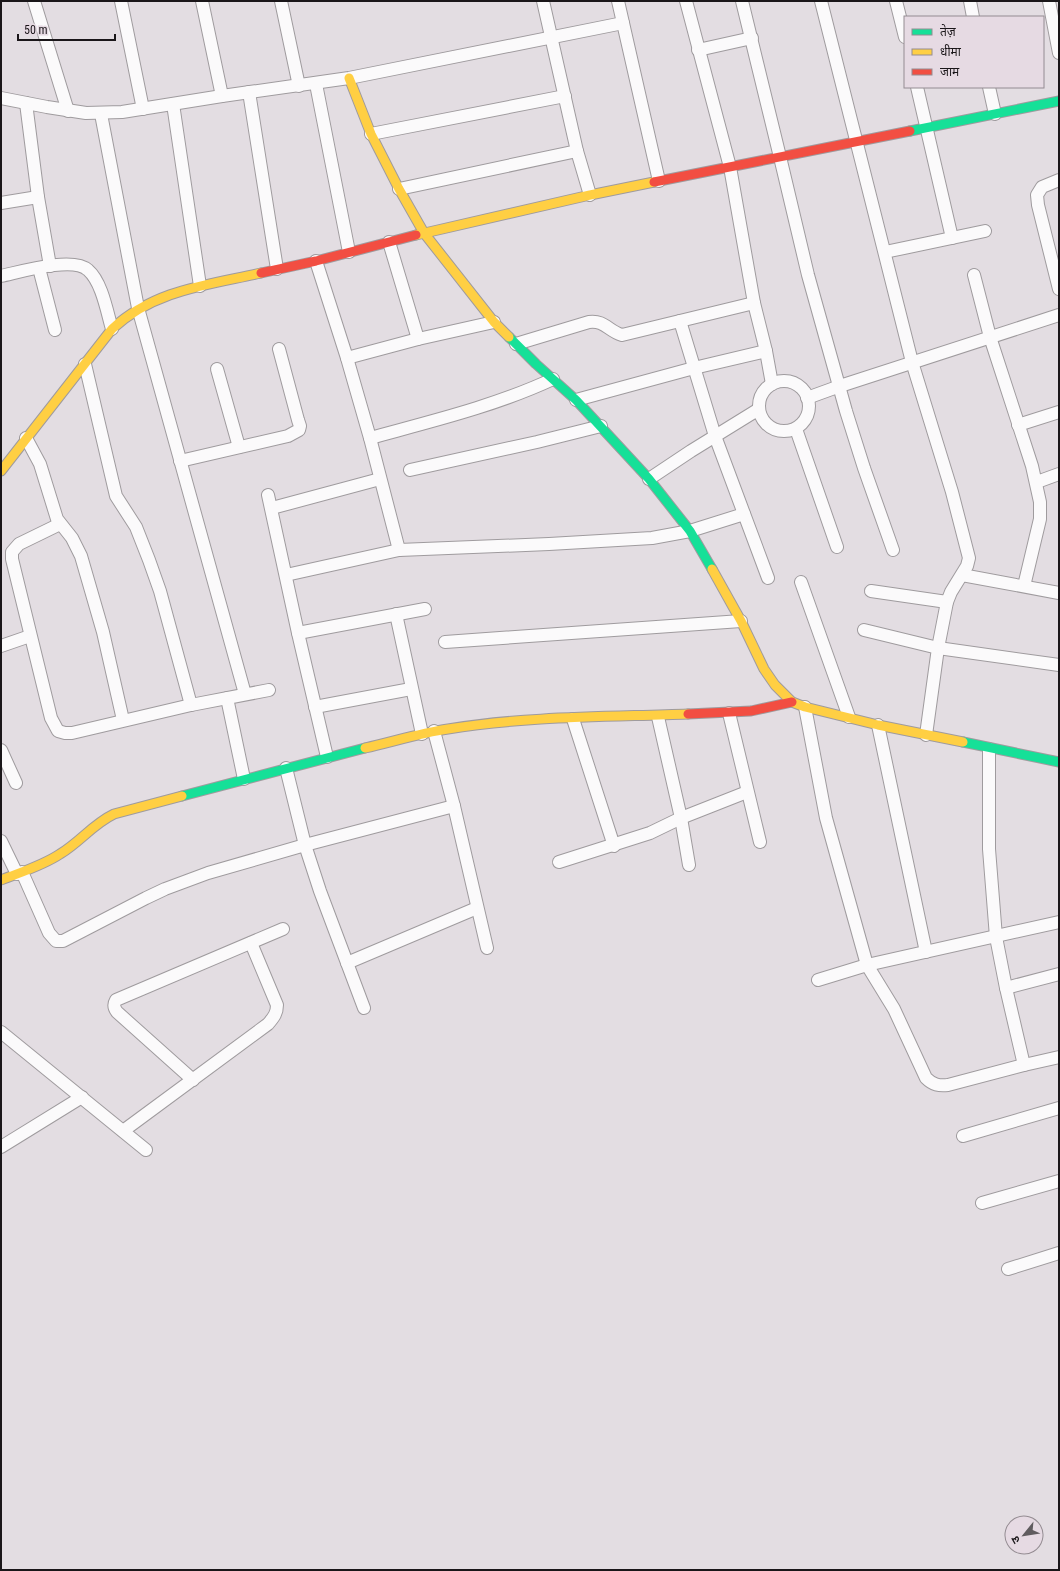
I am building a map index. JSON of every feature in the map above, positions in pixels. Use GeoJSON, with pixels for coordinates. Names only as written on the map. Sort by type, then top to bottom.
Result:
{"type":"FeatureCollection","features":[{"type":"Feature","properties":{"kind":"street"},"geometry":{"type":"LineString","coordinates":[[34,1],[68,111]]}},
{"type":"Feature","properties":{"kind":"street"},"geometry":{"type":"LineString","coordinates":[[121,1],[143,109]]}},
{"type":"Feature","properties":{"kind":"street"},"geometry":{"type":"LineString","coordinates":[[202,1],[222,96]]}},
{"type":"Feature","properties":{"kind":"street"},"geometry":{"type":"LineString","coordinates":[[281,1],[299,86]]}},
{"type":"Feature","properties":{"kind":"street"},"geometry":{"type":"LineString","coordinates":[[543,1],[577,151],[590,195]]}},
{"type":"Feature","properties":{"kind":"street"},"geometry":{"type":"LineString","coordinates":[[618,1],[659,181]]}},
{"type":"Feature","properties":{"kind":"street"},"geometry":{"type":"LineString","coordinates":[[686,1],[730,167],[754,303],[766,351],[772,384]]}},
{"type":"Feature","properties":{"kind":"street"},"geometry":{"type":"LineString","coordinates":[[742,1],[808,275],[864,468],[893,550]]}},
{"type":"Feature","properties":{"kind":"street"},"geometry":{"type":"LineString","coordinates":[[821,1],[912,362],[952,492],[969,558],[967,566],[951,592],[947,602],[938,648],[926,735]]}},
{"type":"Feature","properties":{"kind":"street"},"geometry":{"type":"LineString","coordinates":[[896,1],[904,33]]}},
{"type":"Feature","properties":{"kind":"street"},"geometry":{"type":"LineString","coordinates":[[970,1],[973,16]]}},
{"type":"Feature","properties":{"kind":"street"},"geometry":{"type":"LineString","coordinates":[[1049,1],[1059,53]]}},
{"type":"Feature","properties":{"kind":"street"},"geometry":{"type":"LineString","coordinates":[[1,98],[68,111],[101,114],[143,109],[249,92],[316,84],[623,23]]}},
{"type":"Feature","properties":{"kind":"street"},"geometry":{"type":"LineString","coordinates":[[698,50],[752,38]]}},
{"type":"Feature","properties":{"kind":"street"},"geometry":{"type":"LineString","coordinates":[[349,78],[371,134],[399,189],[424,233],[494,322],[576,400],[601,426],[649,479],[690,531],[741,621],[764,669],[775,685],[792,702],[806,707],[878,725],[989,749],[1059,762]]}},
{"type":"Feature","properties":{"kind":"street"},"geometry":{"type":"LineString","coordinates":[[316,84],[349,252]]}},
{"type":"Feature","properties":{"kind":"street"},"geometry":{"type":"LineString","coordinates":[[917,88],[952,238]]}},
{"type":"Feature","properties":{"kind":"street"},"geometry":{"type":"LineString","coordinates":[[989,88],[994,114]]}},
{"type":"Feature","properties":{"kind":"street"},"geometry":{"type":"LineString","coordinates":[[249,92],[277,269]]}},
{"type":"Feature","properties":{"kind":"street"},"geometry":{"type":"LineString","coordinates":[[371,134],[565,96]]}},
{"type":"Feature","properties":{"kind":"street"},"geometry":{"type":"LineString","coordinates":[[1,471],[112,329],[138,308],[168,294],[316,261],[424,233],[590,195],[1059,101]]}},
{"type":"Feature","properties":{"kind":"street"},"geometry":{"type":"LineString","coordinates":[[26,103],[38,197],[44,267],[55,330]]}},
{"type":"Feature","properties":{"kind":"street"},"geometry":{"type":"LineString","coordinates":[[173,104],[200,286]]}},
{"type":"Feature","properties":{"kind":"street"},"geometry":{"type":"LineString","coordinates":[[101,114],[138,308],[245,694]]}},
{"type":"Feature","properties":{"kind":"street"},"geometry":{"type":"LineString","coordinates":[[399,189],[577,151]]}},
{"type":"Feature","properties":{"kind":"street"},"geometry":{"type":"LineString","coordinates":[[1059,180],[1042,186],[1037,195],[1038,205],[1057,270],[1059,289]]}},
{"type":"Feature","properties":{"kind":"street"},"geometry":{"type":"LineString","coordinates":[[1,203],[38,197]]}},
{"type":"Feature","properties":{"kind":"street"},"geometry":{"type":"LineString","coordinates":[[885,252],[984,231]]}},
{"type":"Feature","properties":{"kind":"street"},"geometry":{"type":"LineString","coordinates":[[389,242],[418,339]]}},
{"type":"Feature","properties":{"kind":"street"},"geometry":{"type":"LineString","coordinates":[[316,261],[347,358],[370,438],[399,550]]}},
{"type":"Feature","properties":{"kind":"street"},"geometry":{"type":"LineString","coordinates":[[1,276],[44,267],[75,264],[82,266],[89,270],[100,290],[112,329]]}},
{"type":"Feature","properties":{"kind":"street"},"geometry":{"type":"LineString","coordinates":[[974,275],[990,337],[1037,482],[1040,502],[1040,519],[1024,586]]}},
{"type":"Feature","properties":{"kind":"street"},"geometry":{"type":"LineString","coordinates":[[516,344],[589,322],[599,322],[615,333],[622,335],[754,303]]}},
{"type":"Feature","properties":{"kind":"street"},"geometry":{"type":"LineString","coordinates":[[807,398],[912,362],[1059,315]]}},
{"type":"Feature","properties":{"kind":"street"},"geometry":{"type":"LineString","coordinates":[[680,321],[715,436],[768,578]]}},
{"type":"Feature","properties":{"kind":"street"},"geometry":{"type":"LineString","coordinates":[[347,358],[418,339],[494,322]]}},
{"type":"Feature","properties":{"kind":"street"},"geometry":{"type":"LineString","coordinates":[[180,461],[288,436],[299,430],[300,426],[279,349]]}},
{"type":"Feature","properties":{"kind":"street"},"geometry":{"type":"LineString","coordinates":[[576,400],[694,368],[766,351]]}},
{"type":"Feature","properties":{"kind":"street"},"geometry":{"type":"LineString","coordinates":[[85,364],[116,496],[136,526],[143,543],[160,591],[191,706]]}},
{"type":"Feature","properties":{"kind":"street"},"geometry":{"type":"LineString","coordinates":[[217,369],[238,447]]}},
{"type":"Feature","properties":{"kind":"street"},"geometry":{"type":"LineString","coordinates":[[370,438],[452,416],[527,391],[553,379]]}},
{"type":"Feature","properties":{"kind":"street"},"geometry":{"type":"LineString","coordinates":[[782,381],[792,382],[800,387],[807,398],[809,404],[808,414],[804,422],[796,429],[786,432],[777,430],[768,426],[762,418],[759,409],[760,399],[765,390],[772,384],[782,381]]}},
{"type":"Feature","properties":{"kind":"street"},"geometry":{"type":"LineString","coordinates":[[649,479],[759,409]]}},
{"type":"Feature","properties":{"kind":"street"},"geometry":{"type":"LineString","coordinates":[[1018,425],[1059,412]]}},
{"type":"Feature","properties":{"kind":"street"},"geometry":{"type":"LineString","coordinates":[[410,470],[537,442],[601,426]]}},
{"type":"Feature","properties":{"kind":"street"},"geometry":{"type":"LineString","coordinates":[[796,429],[837,547]]}},
{"type":"Feature","properties":{"kind":"street"},"geometry":{"type":"LineString","coordinates":[[26,438],[40,464],[55,513],[60,524],[72,538],[81,556],[103,632],[123,720]]}},
{"type":"Feature","properties":{"kind":"street"},"geometry":{"type":"LineString","coordinates":[[1037,482],[1059,474]]}},
{"type":"Feature","properties":{"kind":"street"},"geometry":{"type":"LineString","coordinates":[[272,508],[380,479]]}},
{"type":"Feature","properties":{"kind":"street"},"geometry":{"type":"LineString","coordinates":[[268,495],[327,757]]}},
{"type":"Feature","properties":{"kind":"street"},"geometry":{"type":"LineString","coordinates":[[286,575],[399,550],[652,538],[690,531],[744,514]]}},
{"type":"Feature","properties":{"kind":"street"},"geometry":{"type":"LineString","coordinates":[[60,524],[19,544],[12,552],[12,559],[30,636],[51,718],[58,731],[65,734],[72,733],[123,720],[269,690]]}},
{"type":"Feature","properties":{"kind":"street"},"geometry":{"type":"LineString","coordinates":[[962,574],[1059,593]]}},
{"type":"Feature","properties":{"kind":"street"},"geometry":{"type":"LineString","coordinates":[[801,582],[848,717]]}},
{"type":"Feature","properties":{"kind":"street"},"geometry":{"type":"LineString","coordinates":[[871,591],[947,602]]}},
{"type":"Feature","properties":{"kind":"street"},"geometry":{"type":"LineString","coordinates":[[298,633],[425,609]]}},
{"type":"Feature","properties":{"kind":"street"},"geometry":{"type":"LineString","coordinates":[[396,614],[422,734]]}},
{"type":"Feature","properties":{"kind":"street"},"geometry":{"type":"LineString","coordinates":[[445,642],[741,621]]}},
{"type":"Feature","properties":{"kind":"street"},"geometry":{"type":"LineString","coordinates":[[864,630],[938,648],[1059,665]]}},
{"type":"Feature","properties":{"kind":"street"},"geometry":{"type":"LineString","coordinates":[[1,646],[30,636]]}},
{"type":"Feature","properties":{"kind":"street"},"geometry":{"type":"LineString","coordinates":[[315,707],[412,689]]}},
{"type":"Feature","properties":{"kind":"street"},"geometry":{"type":"LineString","coordinates":[[226,698],[244,779]]}},
{"type":"Feature","properties":{"kind":"street"},"geometry":{"type":"LineString","coordinates":[[1,880],[55,857],[68,849],[101,819],[114,814],[327,757],[434,731],[488,724],[729,713],[757,710],[792,702]]}},
{"type":"Feature","properties":{"kind":"street"},"geometry":{"type":"LineString","coordinates":[[806,707],[826,818],[867,965],[894,1009],[923,1072],[932,1083],[940,1086],[1059,1057]]}},
{"type":"Feature","properties":{"kind":"street"},"geometry":{"type":"LineString","coordinates":[[729,713],[760,842]]}},
{"type":"Feature","properties":{"kind":"street"},"geometry":{"type":"LineString","coordinates":[[658,717],[681,818],[689,865]]}},
{"type":"Feature","properties":{"kind":"street"},"geometry":{"type":"LineString","coordinates":[[573,719],[614,846]]}},
{"type":"Feature","properties":{"kind":"street"},"geometry":{"type":"LineString","coordinates":[[878,725],[926,952]]}},
{"type":"Feature","properties":{"kind":"street"},"geometry":{"type":"LineString","coordinates":[[434,731],[454,806],[487,948]]}},
{"type":"Feature","properties":{"kind":"street"},"geometry":{"type":"LineString","coordinates":[[989,749],[989,849],[996,937],[1024,1065]]}},
{"type":"Feature","properties":{"kind":"street"},"geometry":{"type":"LineString","coordinates":[[1,750],[16,783]]}},
{"type":"Feature","properties":{"kind":"street"},"geometry":{"type":"LineString","coordinates":[[286,768],[305,844],[320,891],[364,1008]]}},
{"type":"Feature","properties":{"kind":"street"},"geometry":{"type":"LineString","coordinates":[[559,862],[614,846],[650,833],[681,818],[747,792]]}},
{"type":"Feature","properties":{"kind":"street"},"geometry":{"type":"LineString","coordinates":[[1,841],[20,873],[49,933],[56,941],[63,941],[165,889],[208,873],[305,844],[454,806]]}},
{"type":"Feature","properties":{"kind":"street"},"geometry":{"type":"LineString","coordinates":[[348,963],[477,908]]}},
{"type":"Feature","properties":{"kind":"street"},"geometry":{"type":"LineString","coordinates":[[818,980],[867,965],[1059,922]]}},
{"type":"Feature","properties":{"kind":"street"},"geometry":{"type":"LineString","coordinates":[[193,1080],[118,1012],[114,1008],[114,1004],[120,997],[283,929]]}},
{"type":"Feature","properties":{"kind":"street"},"geometry":{"type":"LineString","coordinates":[[123,1131],[268,1024],[276,1012],[274,998],[251,943]]}},
{"type":"Feature","properties":{"kind":"street"},"geometry":{"type":"LineString","coordinates":[[1006,988],[1059,974]]}},
{"type":"Feature","properties":{"kind":"street"},"geometry":{"type":"LineString","coordinates":[[1,1032],[146,1150]]}},
{"type":"Feature","properties":{"kind":"street"},"geometry":{"type":"LineString","coordinates":[[1,1147],[82,1097]]}},
{"type":"Feature","properties":{"kind":"street"},"geometry":{"type":"LineString","coordinates":[[963,1136],[1059,1108]]}},
{"type":"Feature","properties":{"kind":"street"},"geometry":{"type":"LineString","coordinates":[[982,1203],[1059,1181]]}},
{"type":"Feature","properties":{"kind":"street"},"geometry":{"type":"LineString","coordinates":[[1008,1269],[1059,1253]]}},
{"type":"Feature","properties":{"kind":"traffic: fast"},"geometry":{"type":"LineString","coordinates":[[910,131],[1059,101]]}},
{"type":"Feature","properties":{"kind":"traffic: fast"},"geometry":{"type":"LineString","coordinates":[[509,337],[576,400],[649,479],[690,531],[712,569]]}},
{"type":"Feature","properties":{"kind":"traffic: fast"},"geometry":{"type":"LineString","coordinates":[[963,742],[1059,762]]}},
{"type":"Feature","properties":{"kind":"traffic: fast"},"geometry":{"type":"LineString","coordinates":[[182,796],[365,748]]}},
{"type":"Feature","properties":{"kind":"traffic: slow"},"geometry":{"type":"LineString","coordinates":[[349,78],[371,134],[399,189],[424,233],[494,322],[509,337]]}},
{"type":"Feature","properties":{"kind":"traffic: slow"},"geometry":{"type":"LineString","coordinates":[[416,235],[590,195],[654,182]]}},
{"type":"Feature","properties":{"kind":"traffic: slow"},"geometry":{"type":"LineString","coordinates":[[1,471],[112,329],[128,316],[145,305],[163,297],[201,286],[261,273]]}},
{"type":"Feature","properties":{"kind":"traffic: slow"},"geometry":{"type":"LineString","coordinates":[[712,569],[741,621],[764,669],[775,685],[792,702],[805,707],[878,725],[963,742]]}},
{"type":"Feature","properties":{"kind":"traffic: slow"},"geometry":{"type":"LineString","coordinates":[[365,748],[417,735],[478,725],[538,719],[688,714]]}},
{"type":"Feature","properties":{"kind":"traffic: slow"},"geometry":{"type":"LineString","coordinates":[[1,880],[53,858],[67,849],[106,818],[114,814],[182,796]]}},
{"type":"Feature","properties":{"kind":"traffic: jam"},"geometry":{"type":"LineString","coordinates":[[654,182],[910,131]]}},
{"type":"Feature","properties":{"kind":"traffic: jam"},"geometry":{"type":"LineString","coordinates":[[261,273],[316,261],[416,235]]}},
{"type":"Feature","properties":{"kind":"traffic: jam"},"geometry":{"type":"LineString","coordinates":[[688,714],[751,711],[792,702]]}}]}
